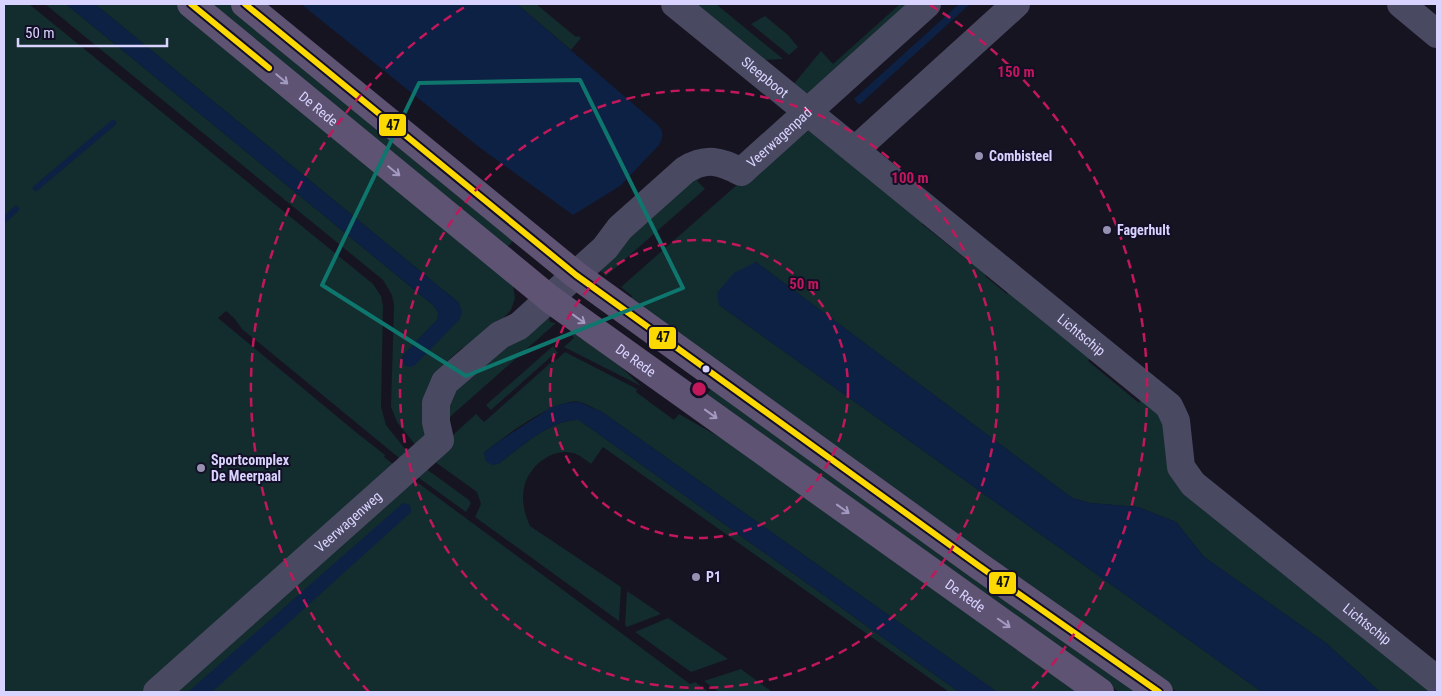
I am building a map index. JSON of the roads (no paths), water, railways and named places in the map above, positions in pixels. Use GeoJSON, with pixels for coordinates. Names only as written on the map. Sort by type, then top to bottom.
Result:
{"type":"FeatureCollection","features":[{"type":"Feature","properties":{"kind":"main road","name":"De Rede"},"geometry":{"type":"LineString","coordinates":[[191,4],[545,295],[1100,692]]}},
{"type":"Feature","properties":{"kind":"main road"},"geometry":{"type":"LineString","coordinates":[[245,4],[570,271],[979,566],[1159,692]]}},
{"type":"Feature","properties":{"kind":"street","name":"Sleepboot"},"geometry":{"type":"LineString","coordinates":[[675,4],[855,150]]}},
{"type":"Feature","properties":{"kind":"street","name":"Veerwagenpad"},"geometry":{"type":"LineString","coordinates":[[570,271],[605,248],[620,228],[691,166],[716,162],[724,163],[741,172],[927,4]]}},
{"type":"Feature","properties":{"kind":"street"},"geometry":{"type":"LineString","coordinates":[[855,150],[1016,4]]}},
{"type":"Feature","properties":{"kind":"street"},"geometry":{"type":"LineString","coordinates":[[1401,4],[1437,34]]}},
{"type":"Feature","properties":{"kind":"street","name":"Lichtschip"},"geometry":{"type":"LineString","coordinates":[[855,150],[1169,406],[1176,421],[1181,467],[1194,484],[1437,680]]}},
{"type":"Feature","properties":{"kind":"street","name":"Veerwagenweg"},"geometry":{"type":"LineString","coordinates":[[157,692],[440,440],[436,422],[436,403],[444,382],[500,335],[509,318],[545,295],[570,271]]}},
{"type":"Feature","properties":{"kind":"water"},"geometry":{"type":"Polygon","coordinates":[[[66,4],[95,4],[459,303],[462,312],[459,320],[415,365],[411,367],[405,366],[402,359],[405,353],[438,318],[437,310],[433,305],[66,4]]]}},
{"type":"Feature","properties":{"kind":"water"},"geometry":{"type":"Polygon","coordinates":[[[301,4],[517,4],[659,126],[662,131],[661,140],[659,145],[620,186],[573,215],[479,147],[301,4]]]}},
{"type":"Feature","properties":{"kind":"water"},"geometry":{"type":"Polygon","coordinates":[[[959,4],[970,4],[859,105],[854,99],[959,4]]]}},
{"type":"Feature","properties":{"kind":"water"},"geometry":{"type":"Polygon","coordinates":[[[756,262],[1072,498],[1090,503],[1138,507],[1176,522],[1204,557],[1326,643],[1380,692],[1262,692],[719,305],[717,293],[734,273],[756,262]]]}},
{"type":"Feature","properties":{"kind":"water"},"geometry":{"type":"Polygon","coordinates":[[[579,402],[602,412],[997,692],[959,692],[579,420],[558,424],[547,429],[498,464],[492,465],[486,461],[484,453],[495,444],[552,407],[579,402]]]}},
{"type":"Feature","properties":{"kind":"water"},"geometry":{"type":"Polygon","coordinates":[[[403,503],[410,505],[411,512],[212,692],[188,692],[403,503]]]}},
{"type":"Feature","properties":{"kind":"waterway"},"geometry":{"type":"LineString","coordinates":[[36,188],[113,123]]}},
{"type":"Feature","properties":{"kind":"waterway"},"geometry":{"type":"LineString","coordinates":[[4,220],[16,209]]}},
{"type":"Feature","properties":{"kind":"place","name":"Combisteel"},"geometry":{"type":"Point","coordinates":[979,156]}},
{"type":"Feature","properties":{"kind":"place","name":"Fagerhult"},"geometry":{"type":"Point","coordinates":[1107,230]}},
{"type":"Feature","properties":{"kind":"place","name":"Sportcomplex De Meerpaal"},"geometry":{"type":"Point","coordinates":[201,468]}},
{"type":"Feature","properties":{"kind":"place","name":"P1"},"geometry":{"type":"Point","coordinates":[696,577]}}]}
